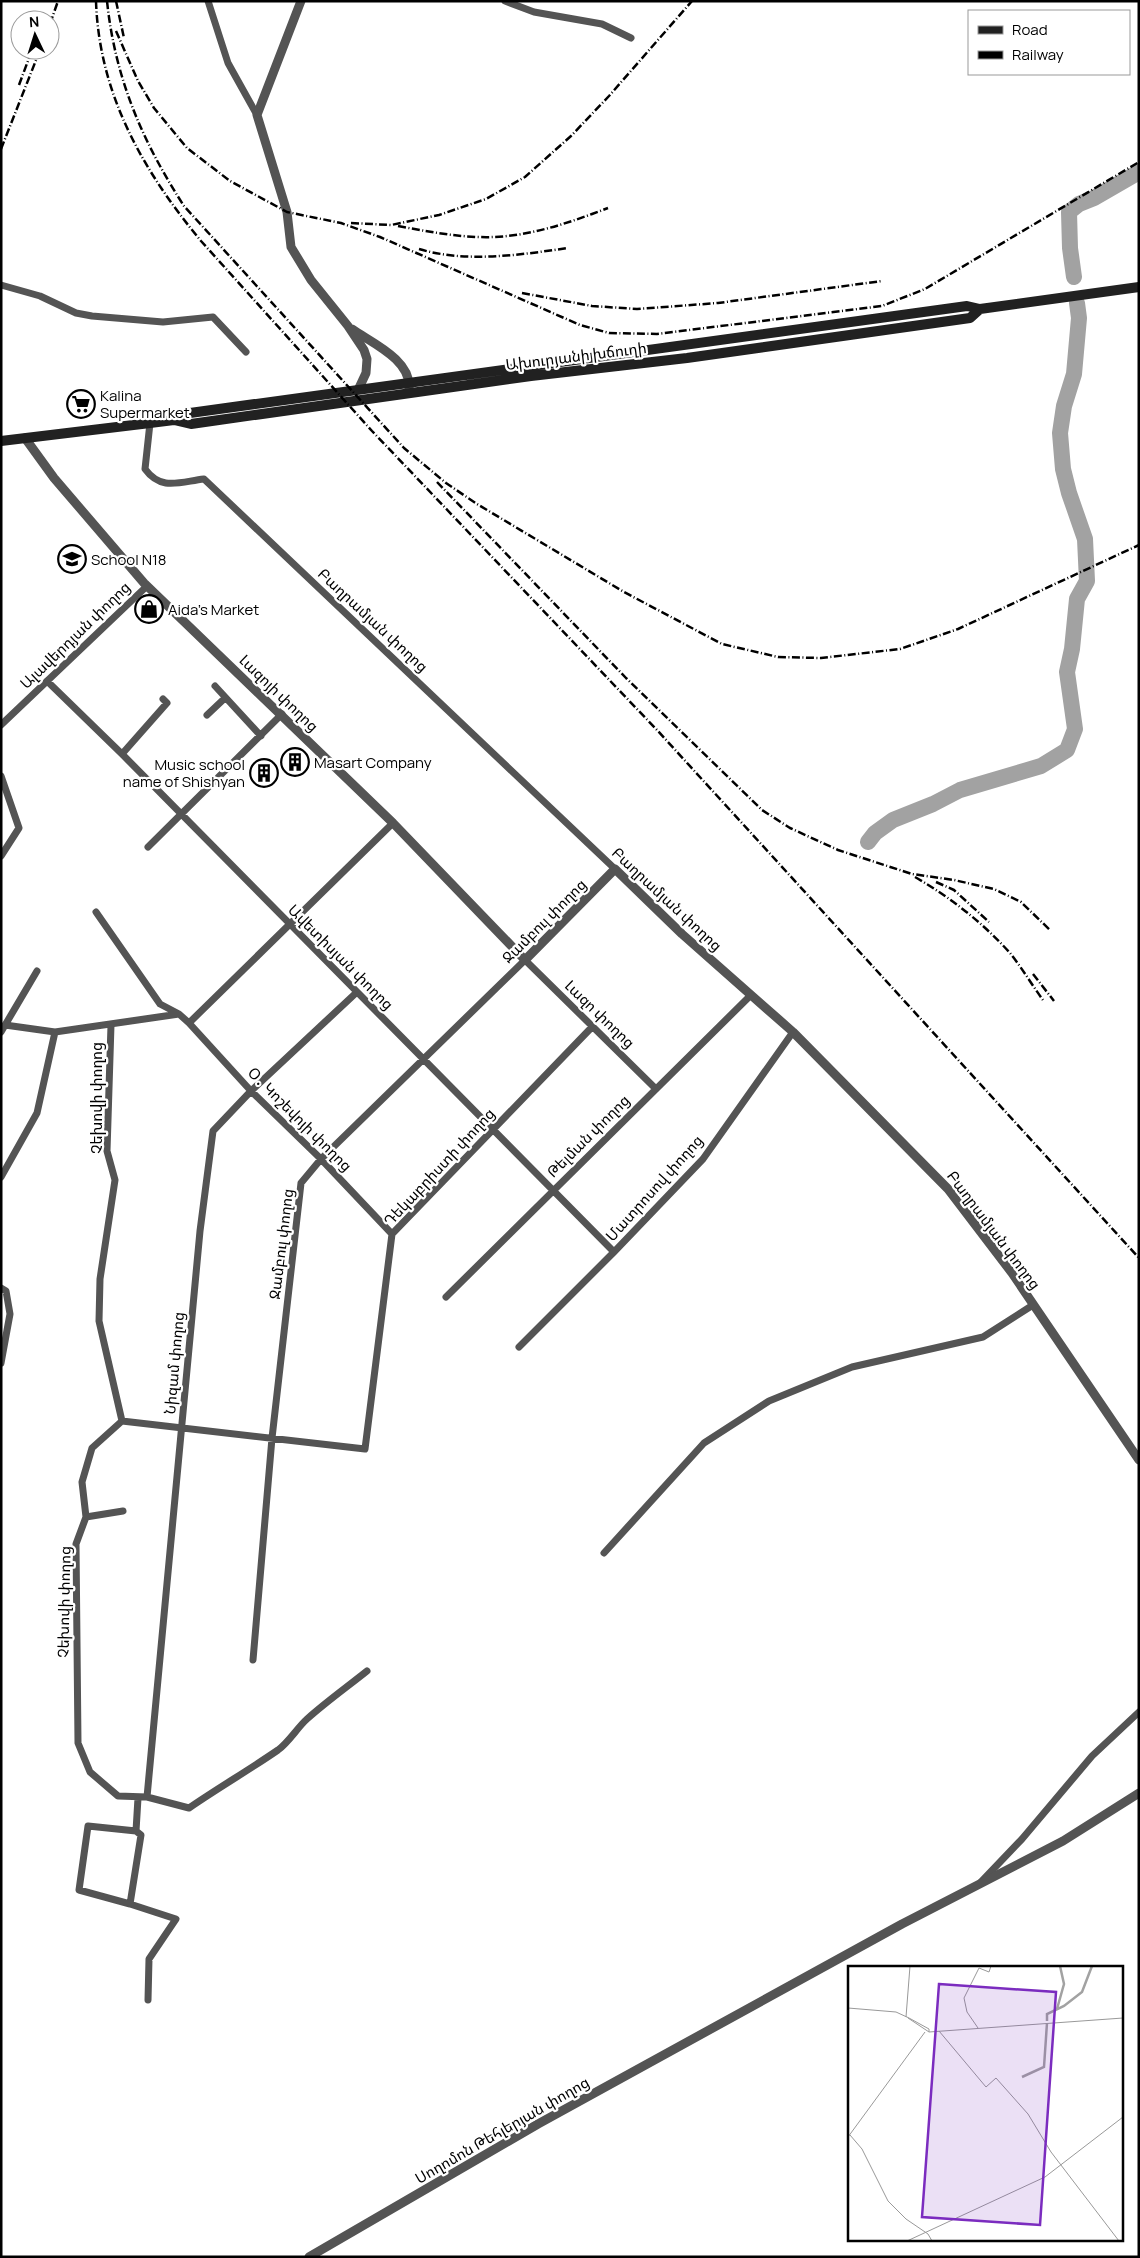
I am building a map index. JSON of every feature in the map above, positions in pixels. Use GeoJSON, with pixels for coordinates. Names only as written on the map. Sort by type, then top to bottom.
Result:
{"type":"FeatureCollection","features":[{"type":"Feature","properties":{"kind":"main road","name":"Ախուրյանի խճուղի"},"geometry":{"type":"LineString","coordinates":[[1,441],[174,420],[190,413],[359,388],[660,350],[967,306],[980,310],[1139,288]]}},
{"type":"Feature","properties":{"kind":"main road","name":"Ախուրյանի խճուղի"},"geometry":{"type":"LineString","coordinates":[[174,420],[191,424],[531,376],[687,358],[970,318],[980,310]]}},
{"type":"Feature","properties":{"kind":"street"},"geometry":{"type":"LineString","coordinates":[[208,1],[228,63],[257,115],[287,212],[291,247],[311,280],[348,326],[364,350],[367,359],[366,373],[359,388]]}},
{"type":"Feature","properties":{"kind":"street"},"geometry":{"type":"LineString","coordinates":[[257,115],[301,1]]}},
{"type":"Feature","properties":{"kind":"street"},"geometry":{"type":"LineString","coordinates":[[504,1],[534,12],[602,24],[631,38]]}},
{"type":"Feature","properties":{"kind":"street"},"geometry":{"type":"LineString","coordinates":[[1,285],[40,296],[76,313],[92,316],[163,322],[213,317],[246,352]]}},
{"type":"Feature","properties":{"kind":"street"},"geometry":{"type":"LineString","coordinates":[[348,326],[399,362],[406,371],[410,381],[408,393]]}},
{"type":"Feature","properties":{"kind":"street","name":"Բաղրամյան փողոց"},"geometry":{"type":"LineString","coordinates":[[150,423],[145,469],[152,478],[162,484],[204,479],[682,934],[793,1032],[948,1189],[1034,1305],[1139,1460]]}},
{"type":"Feature","properties":{"kind":"street","name":"Լազոյի փողոց"},"geometry":{"type":"LineString","coordinates":[[25,438],[54,478],[147,586],[393,823],[525,960]]}},
{"type":"Feature","properties":{"kind":"street","name":"Ալավերդյան փողոց"},"geometry":{"type":"LineString","coordinates":[[1,725],[147,586]]}},
{"type":"Feature","properties":{"kind":"street","name":"Ավետիսյան փողոց"},"geometry":{"type":"LineString","coordinates":[[47,681],[122,754],[614,1252]]}},
{"type":"Feature","properties":{"kind":"street"},"geometry":{"type":"LineString","coordinates":[[215,686],[261,736]]}},
{"type":"Feature","properties":{"kind":"street"},"geometry":{"type":"LineString","coordinates":[[207,715],[225,698]]}},
{"type":"Feature","properties":{"kind":"street"},"geometry":{"type":"LineString","coordinates":[[122,754],[167,703],[163,699]]}},
{"type":"Feature","properties":{"kind":"street"},"geometry":{"type":"LineString","coordinates":[[148,847],[182,816],[282,714]]}},
{"type":"Feature","properties":{"kind":"street"},"geometry":{"type":"LineString","coordinates":[[1,776],[19,828],[1,856]]}},
{"type":"Feature","properties":{"kind":"street"},"geometry":{"type":"LineString","coordinates":[[189,1023],[393,823]]}},
{"type":"Feature","properties":{"kind":"street","name":"Ջամբուլ փողոց"},"geometry":{"type":"LineString","coordinates":[[253,1660],[272,1438],[301,1183],[320,1159],[525,960],[615,869]]}},
{"type":"Feature","properties":{"kind":"street"},"geometry":{"type":"LineString","coordinates":[[96,912],[160,1004],[179,1014]]}},
{"type":"Feature","properties":{"kind":"street","name":"Լազո փողոց"},"geometry":{"type":"LineString","coordinates":[[525,960],[656,1088]]}},
{"type":"Feature","properties":{"kind":"street"},"geometry":{"type":"LineString","coordinates":[[37,971],[3,1029],[55,1032],[179,1014]]}},
{"type":"Feature","properties":{"kind":"street","name":"Նիզամ փողոց"},"geometry":{"type":"LineString","coordinates":[[147,1797],[200,1231],[213,1131],[251,1091],[357,992]]}},
{"type":"Feature","properties":{"kind":"street","name":"Թելման փողոց"},"geometry":{"type":"LineString","coordinates":[[446,1297],[751,995]]}},
{"type":"Feature","properties":{"kind":"street","name":"Օ․ Կոշեվոյի փողոց"},"geometry":{"type":"LineString","coordinates":[[179,1014],[251,1091],[392,1234]]}},
{"type":"Feature","properties":{"kind":"street","name":"Չեխովի փողոց"},"geometry":{"type":"LineString","coordinates":[[111,1025],[107,1151],[115,1180],[100,1279],[99,1321],[122,1421],[92,1448],[82,1482],[86,1517],[76,1544],[78,1743],[90,1772],[118,1796],[147,1797]]}},
{"type":"Feature","properties":{"kind":"street","name":"Դեկաբրիստի փողոց"},"geometry":{"type":"LineString","coordinates":[[272,1438],[365,1449],[392,1234],[592,1027]]}},
{"type":"Feature","properties":{"kind":"street"},"geometry":{"type":"LineString","coordinates":[[1,1177],[37,1113],[55,1032]]}},
{"type":"Feature","properties":{"kind":"street","name":"Մատրոսով փողոց"},"geometry":{"type":"LineString","coordinates":[[519,1347],[614,1252],[702,1159],[793,1032]]}},
{"type":"Feature","properties":{"kind":"street"},"geometry":{"type":"LineString","coordinates":[[1,1363],[10,1314],[4,1289]]}},
{"type":"Feature","properties":{"kind":"street"},"geometry":{"type":"LineString","coordinates":[[604,1553],[704,1442],[770,1401],[852,1367],[983,1337],[1034,1305]]}},
{"type":"Feature","properties":{"kind":"street"},"geometry":{"type":"LineString","coordinates":[[122,1421],[272,1438]]}},
{"type":"Feature","properties":{"kind":"street"},"geometry":{"type":"LineString","coordinates":[[86,1517],[123,1511]]}},
{"type":"Feature","properties":{"kind":"street"},"geometry":{"type":"LineString","coordinates":[[147,1797],[189,1808],[234,1777],[256,1767],[268,1755],[278,1749],[307,1720],[366,1671]]}},
{"type":"Feature","properties":{"kind":"street"},"geometry":{"type":"LineString","coordinates":[[976,1887],[1022,1839],[1092,1756],[1139,1712]]}},
{"type":"Feature","properties":{"kind":"street","name":"Սողոմոն Թեհլերյան փողոց"},"geometry":{"type":"LineString","coordinates":[[309,2257],[538,2124],[902,1924],[1063,1842],[1139,1793]]}},
{"type":"Feature","properties":{"kind":"street"},"geometry":{"type":"LineString","coordinates":[[136,1831],[138,1798]]}},
{"type":"Feature","properties":{"kind":"street"},"geometry":{"type":"LineString","coordinates":[[130,1904],[141,1835],[136,1831],[88,1826],[79,1890],[176,1919],[149,1959],[148,2000]]}},
{"type":"Feature","properties":{"kind":"waterway"},"geometry":{"type":"LineString","coordinates":[[1074,277],[1070,248],[1069,212],[1079,204],[1094,198],[1139,172]]}},
{"type":"Feature","properties":{"kind":"waterway"},"geometry":{"type":"LineString","coordinates":[[868,842],[875,833],[893,820],[933,804],[960,790],[1041,766],[1067,750],[1075,729],[1067,672],[1072,649],[1077,599],[1087,581],[1085,539],[1063,469],[1060,433],[1064,406],[1074,374],[1079,318],[1077,303]]}},
{"type":"Feature","properties":{"kind":"railway"},"geometry":{"type":"LineString","coordinates":[[55,10],[58,1]]}},
{"type":"Feature","properties":{"kind":"railway"},"geometry":{"type":"LineString","coordinates":[[96,1],[99,35],[106,68],[115,99],[128,130],[143,159],[161,187],[201,241],[372,431],[657,730],[1139,1258]]}},
{"type":"Feature","properties":{"kind":"railway"},"geometry":{"type":"LineString","coordinates":[[107,1],[116,56],[133,108],[155,157],[184,206],[404,448],[446,483],[477,504],[624,592],[722,644],[778,657],[821,658],[900,649],[958,629],[1139,545]]}},
{"type":"Feature","properties":{"kind":"railway"},"geometry":{"type":"LineString","coordinates":[[116,1],[124,38]]}},
{"type":"Feature","properties":{"kind":"railway"},"geometry":{"type":"LineString","coordinates":[[351,223],[391,225],[439,215],[486,199],[525,177],[571,136],[609,96],[692,1]]}},
{"type":"Feature","properties":{"kind":"railway"},"geometry":{"type":"LineString","coordinates":[[116,31],[138,81],[154,108],[187,148],[230,181],[287,212],[341,223],[380,237],[580,325],[609,333],[657,334],[882,306],[925,289],[1139,162]]}},
{"type":"Feature","properties":{"kind":"railway"},"geometry":{"type":"LineString","coordinates":[[19,85],[28,60]]}},
{"type":"Feature","properties":{"kind":"railway"},"geometry":{"type":"LineString","coordinates":[[1,149],[36,60]]}},
{"type":"Feature","properties":{"kind":"railway"},"geometry":{"type":"LineString","coordinates":[[398,226],[468,236],[511,236],[560,225],[608,208]]}},
{"type":"Feature","properties":{"kind":"railway"},"geometry":{"type":"LineString","coordinates":[[419,249],[455,256],[474,257],[512,255],[568,248]]}},
{"type":"Feature","properties":{"kind":"railway"},"geometry":{"type":"LineString","coordinates":[[522,293],[592,306],[637,309],[718,303],[882,281]]}},
{"type":"Feature","properties":{"kind":"railway"},"geometry":{"type":"LineString","coordinates":[[437,482],[626,678],[762,810],[790,828],[838,850],[912,874],[954,880],[994,889],[1021,902],[1050,930]]}},
{"type":"Feature","properties":{"kind":"railway"},"geometry":{"type":"LineString","coordinates":[[915,877],[941,893],[988,931],[1010,953],[1043,1000]]}},
{"type":"Feature","properties":{"kind":"railway"},"geometry":{"type":"LineString","coordinates":[[936,882],[954,890],[989,922]]}},
{"type":"Feature","properties":{"kind":"railway"},"geometry":{"type":"LineString","coordinates":[[1033,974],[1054,1001]]}},
{"type":"Feature","properties":{"kind":"place","name":"Kalina Supermarket"},"geometry":{"type":"Point","coordinates":[81,404]}},
{"type":"Feature","properties":{"kind":"place","name":"School N18"},"geometry":{"type":"Point","coordinates":[72,559]}},
{"type":"Feature","properties":{"kind":"place","name":"Aida's Market"},"geometry":{"type":"Point","coordinates":[149,609]}},
{"type":"Feature","properties":{"kind":"place","name":"Masart Company"},"geometry":{"type":"Point","coordinates":[295,762]}},
{"type":"Feature","properties":{"kind":"place","name":"Music school name of Shishyan"},"geometry":{"type":"Point","coordinates":[264,773]}}]}
